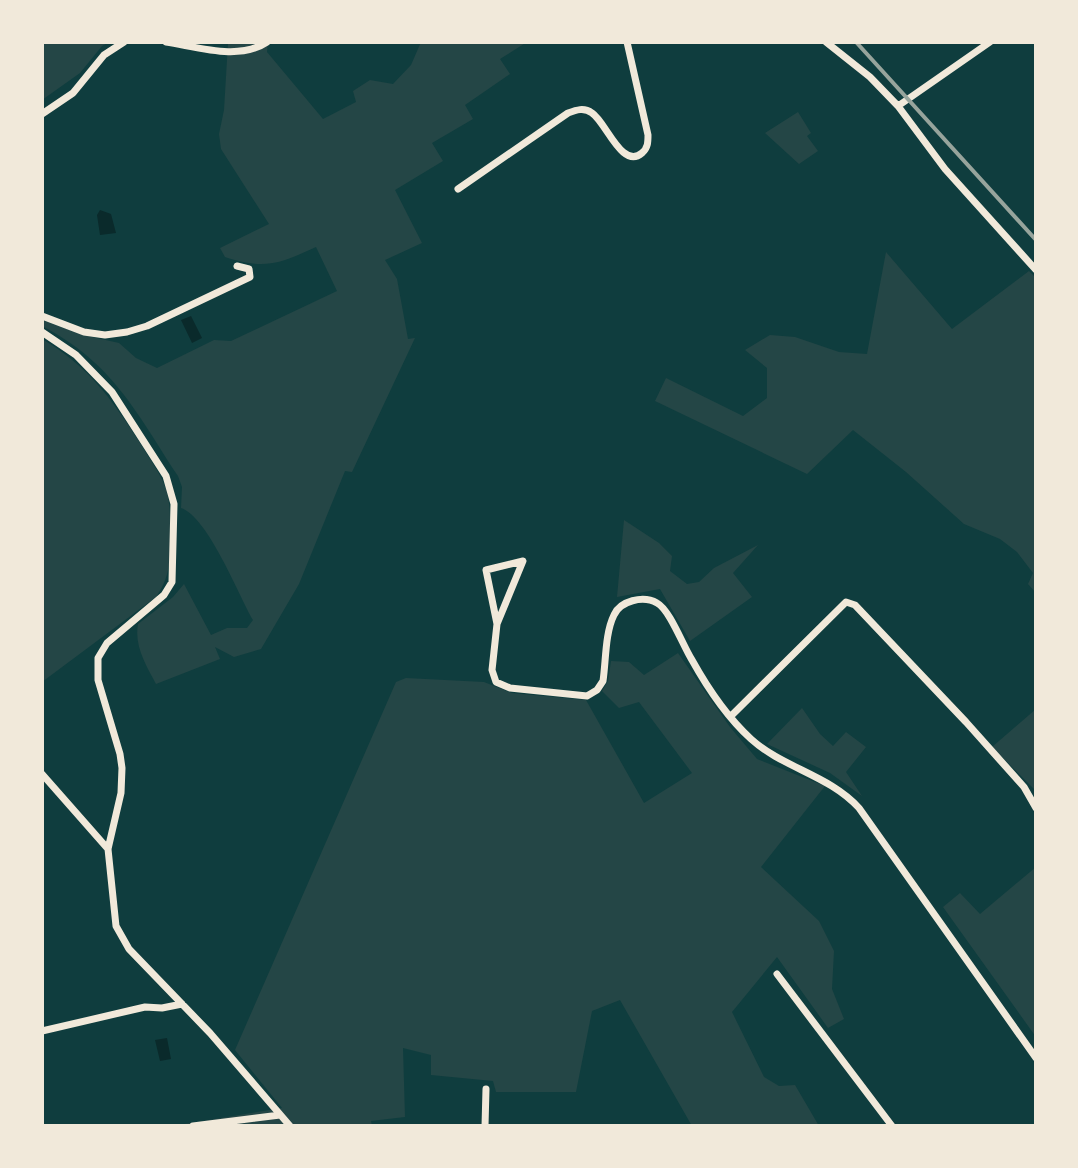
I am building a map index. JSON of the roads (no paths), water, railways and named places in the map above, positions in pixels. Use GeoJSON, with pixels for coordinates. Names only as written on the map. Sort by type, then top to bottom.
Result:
{"type":"FeatureCollection","features":[{"type":"Feature","properties":{"kind":"street"},"geometry":{"type":"LineString","coordinates":[[42,114],[73,93],[104,55],[124,42]]}},
{"type":"Feature","properties":{"kind":"street"},"geometry":{"type":"LineString","coordinates":[[166,42],[232,51],[253,49],[267,42]]}},
{"type":"Feature","properties":{"kind":"street"},"geometry":{"type":"LineString","coordinates":[[458,189],[568,113],[577,110],[593,113],[624,154],[633,157],[642,153],[648,145],[648,135],[627,42]]}},
{"type":"Feature","properties":{"kind":"street"},"geometry":{"type":"LineString","coordinates":[[826,42],[870,77],[898,106],[945,169],[1036,270]]}},
{"type":"Feature","properties":{"kind":"street"},"geometry":{"type":"LineString","coordinates":[[898,106],[990,42]]}},
{"type":"Feature","properties":{"kind":"street"},"geometry":{"type":"LineString","coordinates":[[42,316],[78,331],[99,335],[134,331],[159,316],[250,277],[249,269],[237,266]]}},
{"type":"Feature","properties":{"kind":"street"},"geometry":{"type":"LineString","coordinates":[[42,332],[76,355],[112,392],[166,476],[174,504],[172,582],[164,595],[107,643],[98,658],[98,680],[122,768],[121,793],[108,849],[116,926],[129,949],[290,1126]]}},
{"type":"Feature","properties":{"kind":"street"},"geometry":{"type":"LineString","coordinates":[[497,624],[486,570],[523,561],[497,624],[492,670],[496,682],[510,688],[587,696],[597,690],[603,681],[614,612],[625,602],[656,602],[664,609],[693,662],[750,738],[769,752],[834,785],[859,808],[1036,1058]]}},
{"type":"Feature","properties":{"kind":"street"},"geometry":{"type":"LineString","coordinates":[[731,716],[846,602],[855,605],[966,722],[1024,787],[1036,808]]}},
{"type":"Feature","properties":{"kind":"street"},"geometry":{"type":"LineString","coordinates":[[42,774],[108,849]]}},
{"type":"Feature","properties":{"kind":"street"},"geometry":{"type":"LineString","coordinates":[[777,974],[892,1126]]}},
{"type":"Feature","properties":{"kind":"street"},"geometry":{"type":"LineString","coordinates":[[42,1031],[145,1007],[182,1004]]}},
{"type":"Feature","properties":{"kind":"street"},"geometry":{"type":"LineString","coordinates":[[485,1126],[486,1089]]}},
{"type":"Feature","properties":{"kind":"street"},"geometry":{"type":"LineString","coordinates":[[193,1126],[280,1115]]}},
{"type":"Feature","properties":{"kind":"railway"},"geometry":{"type":"LineString","coordinates":[[856,42],[1036,240]]}}]}
